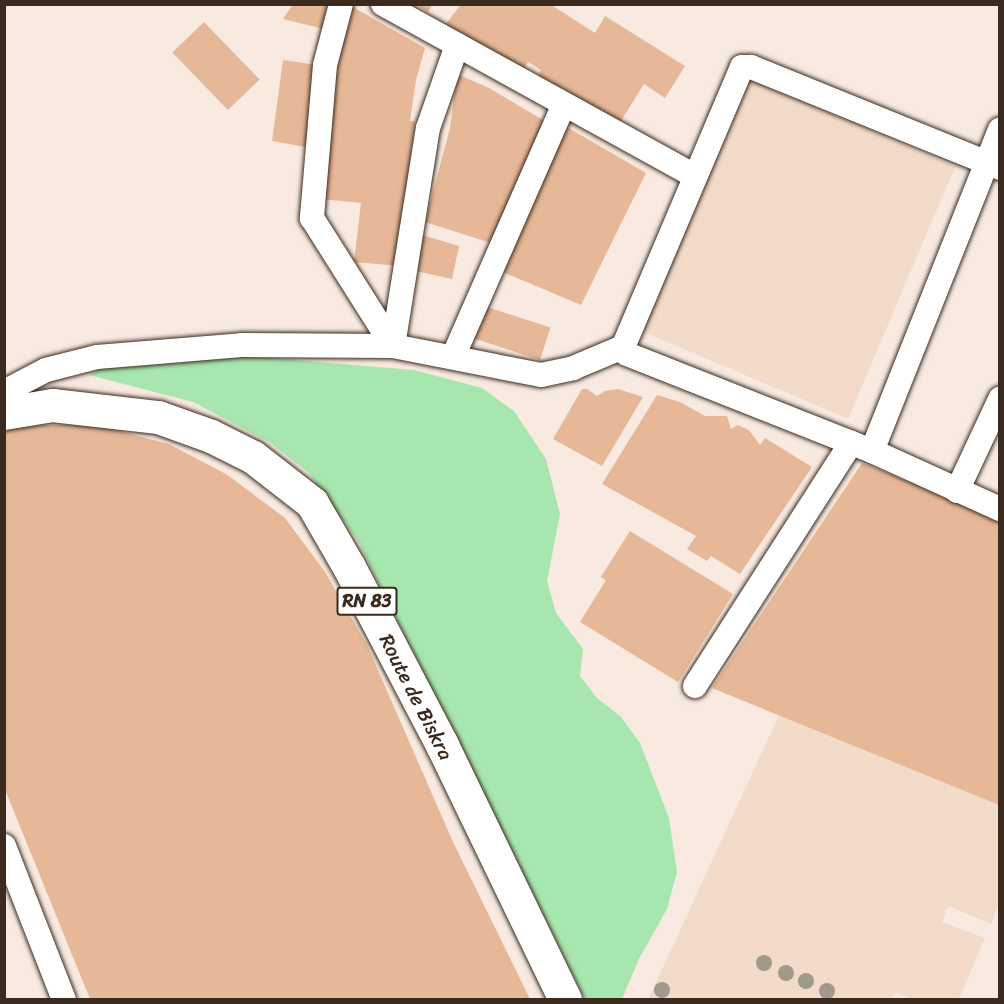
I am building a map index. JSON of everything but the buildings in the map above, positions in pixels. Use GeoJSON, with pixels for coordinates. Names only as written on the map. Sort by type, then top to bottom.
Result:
{"type":"FeatureCollection","features":[{"type":"Feature","properties":{"kind":"main road","name":"Route de Biskra"},"geometry":{"type":"LineString","coordinates":[[4,413],[52,405],[158,417],[211,436],[253,457],[312,503],[349,567],[442,745],[565,999]]}},
{"type":"Feature","properties":{"kind":"street"},"geometry":{"type":"LineString","coordinates":[[341,4],[325,65],[312,218],[393,346]]}},
{"type":"Feature","properties":{"kind":"street"},"geometry":{"type":"LineString","coordinates":[[383,4],[694,176]]}},
{"type":"Feature","properties":{"kind":"street"},"geometry":{"type":"LineString","coordinates":[[393,346],[428,128],[457,45]]}},
{"type":"Feature","properties":{"kind":"street"},"geometry":{"type":"LineString","coordinates":[[4,392],[46,370],[98,357],[242,345],[393,346],[541,375],[573,368],[623,347],[742,67],[751,67],[992,165]]}},
{"type":"Feature","properties":{"kind":"street"},"geometry":{"type":"LineString","coordinates":[[453,357],[564,104]]}},
{"type":"Feature","properties":{"kind":"street"},"geometry":{"type":"LineString","coordinates":[[695,686],[861,447],[992,165],[999,130]]}},
{"type":"Feature","properties":{"kind":"street"},"geometry":{"type":"LineString","coordinates":[[623,347],[627,354],[861,447],[999,508]]}},
{"type":"Feature","properties":{"kind":"street"},"geometry":{"type":"LineString","coordinates":[[957,491],[999,399]]}},
{"type":"Feature","properties":{"kind":"street"},"geometry":{"type":"LineString","coordinates":[[4,846],[64,999]]}},
{"type":"Feature","properties":{"kind":"shaded area"},"geometry":{"type":"Polygon","coordinates":[[[749,79],[955,167],[848,419],[642,331],[749,79]]]}},
{"type":"Feature","properties":{"kind":"shaded area"},"geometry":{"type":"Polygon","coordinates":[[[779,715],[999,805],[999,904],[991,924],[948,906],[942,922],[985,938],[959,999],[911,999],[895,992],[892,1000],[648,1000],[779,715]]]}},
{"type":"Feature","properties":{"kind":"green space"},"geometry":{"type":"Polygon","coordinates":[[[223,354],[414,370],[482,388],[514,411],[546,459],[560,514],[547,581],[556,613],[583,649],[580,676],[597,698],[621,717],[640,743],[669,818],[677,872],[667,909],[639,959],[622,999],[585,999],[357,539],[308,472],[269,442],[193,402],[89,375],[107,364],[223,354]]]}}]}
